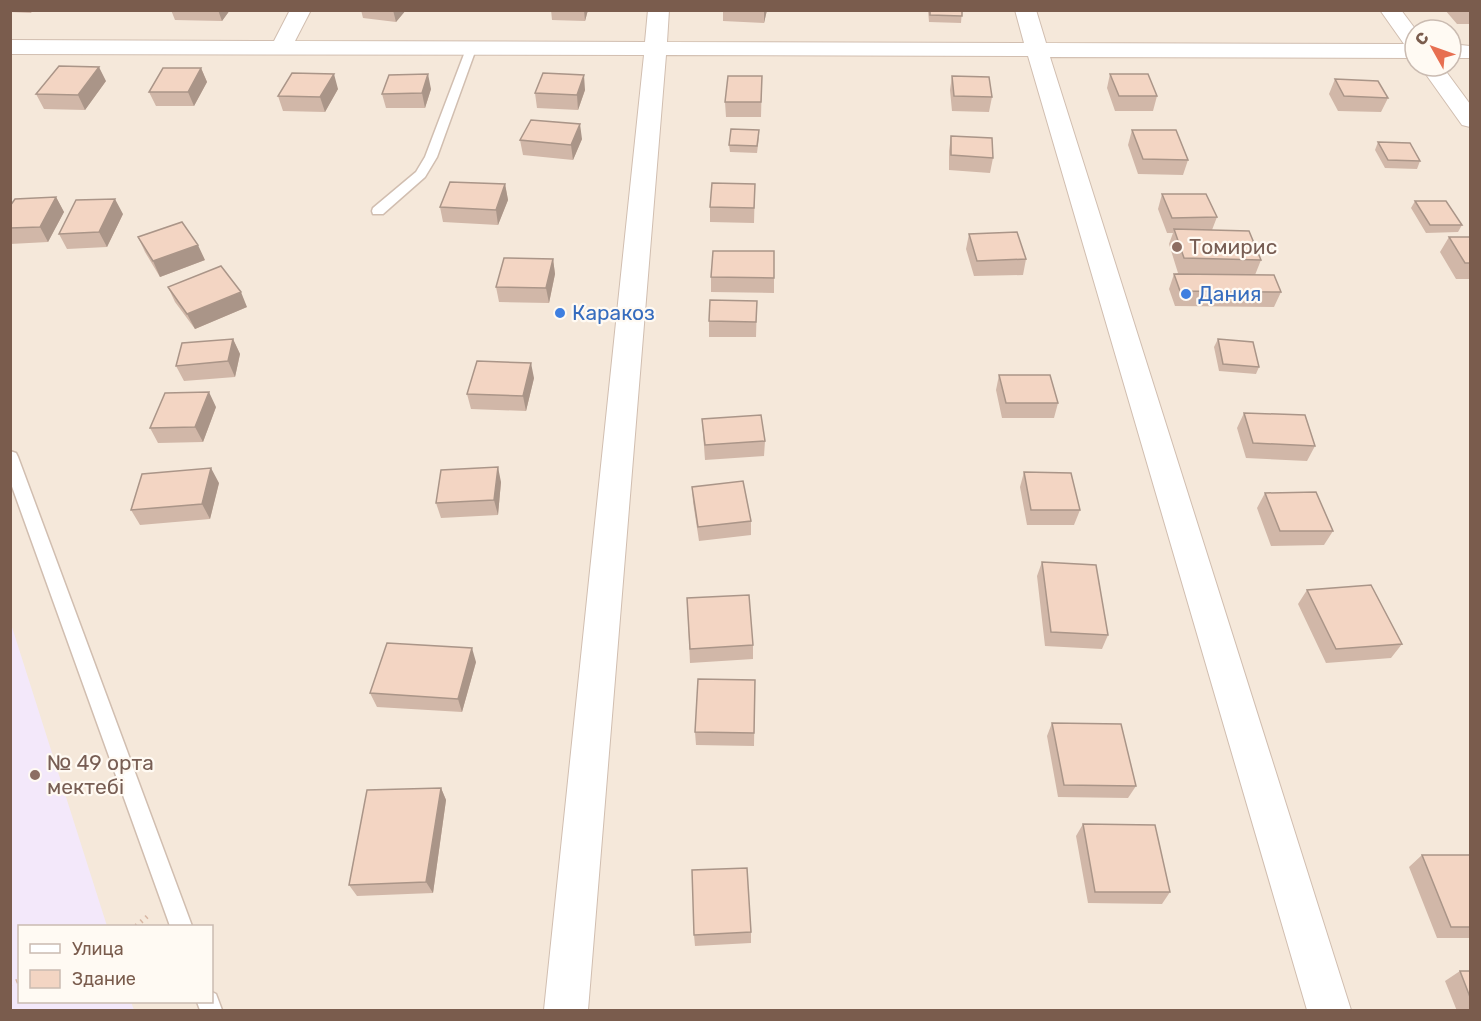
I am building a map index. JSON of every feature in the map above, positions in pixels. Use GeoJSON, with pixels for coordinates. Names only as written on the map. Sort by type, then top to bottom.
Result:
{"type":"FeatureCollection","features":[{"type":"Feature","properties":{"kind":"street"},"geometry":{"type":"LineString","coordinates":[[281,48],[301,10]]}},
{"type":"Feature","properties":{"kind":"street"},"geometry":{"type":"LineString","coordinates":[[566,1011],[659,10]]}},
{"type":"Feature","properties":{"kind":"street"},"geometry":{"type":"LineString","coordinates":[[1025,10],[1329,1011]]}},
{"type":"Feature","properties":{"kind":"street"},"geometry":{"type":"LineString","coordinates":[[1390,10],[1403,28]]}},
{"type":"Feature","properties":{"kind":"street"},"geometry":{"type":"LineString","coordinates":[[10,47],[1403,51]]}},
{"type":"Feature","properties":{"kind":"street"},"geometry":{"type":"LineString","coordinates":[[1440,78],[1470,120]]}},
{"type":"Feature","properties":{"kind":"lane"},"geometry":{"type":"LineString","coordinates":[[378,211],[421,174],[431,156],[471,49]]}},
{"type":"Feature","properties":{"kind":"lane"},"geometry":{"type":"LineString","coordinates":[[10,457],[180,925]]}},
{"type":"Feature","properties":{"kind":"shaded area"},"geometry":{"type":"Polygon","coordinates":[[[11,11],[1470,11],[1470,1010],[11,1010],[11,11]]]}},
{"type":"Feature","properties":{"kind":"shaded area","name":"№ 49 орта мектебі"},"geometry":{"type":"Polygon","coordinates":[[[11,624],[107,925],[18,925],[18,1003],[131,1003],[134,1010],[11,1010],[11,624]]]}},
{"type":"Feature","properties":{"kind":"building"},"geometry":{"type":"Polygon","coordinates":[[[930,10],[962,10],[962,16],[930,15],[930,10]]]}},
{"type":"Feature","properties":{"kind":"building"},"geometry":{"type":"Polygon","coordinates":[[[59,66],[99,67],[78,95],[36,94],[59,66]]]}},
{"type":"Feature","properties":{"kind":"building"},"geometry":{"type":"Polygon","coordinates":[[[163,68],[201,68],[188,92],[149,92],[163,68]]]}},
{"type":"Feature","properties":{"kind":"building"},"geometry":{"type":"Polygon","coordinates":[[[292,73],[334,74],[320,97],[278,96],[292,73]]]}},
{"type":"Feature","properties":{"kind":"building"},"geometry":{"type":"Polygon","coordinates":[[[543,73],[584,75],[577,95],[535,93],[543,73]]]}},
{"type":"Feature","properties":{"kind":"building"},"geometry":{"type":"Polygon","coordinates":[[[428,74],[422,93],[382,94],[389,75],[428,74]]]}},
{"type":"Feature","properties":{"kind":"building"},"geometry":{"type":"Polygon","coordinates":[[[1110,74],[1148,74],[1157,96],[1119,96],[1110,74]]]}},
{"type":"Feature","properties":{"kind":"building"},"geometry":{"type":"Polygon","coordinates":[[[728,76],[762,76],[761,102],[725,102],[728,76]]]}},
{"type":"Feature","properties":{"kind":"building"},"geometry":{"type":"Polygon","coordinates":[[[952,76],[989,77],[992,97],[954,96],[952,76]]]}},
{"type":"Feature","properties":{"kind":"building"},"geometry":{"type":"Polygon","coordinates":[[[1335,79],[1378,81],[1388,98],[1344,96],[1335,79]]]}},
{"type":"Feature","properties":{"kind":"building"},"geometry":{"type":"Polygon","coordinates":[[[531,120],[580,124],[571,145],[520,140],[531,120]]]}},
{"type":"Feature","properties":{"kind":"building"},"geometry":{"type":"Polygon","coordinates":[[[731,129],[759,130],[757,146],[729,145],[731,129]]]}},
{"type":"Feature","properties":{"kind":"building"},"geometry":{"type":"Polygon","coordinates":[[[1132,130],[1176,130],[1188,160],[1143,159],[1132,130]]]}},
{"type":"Feature","properties":{"kind":"building"},"geometry":{"type":"Polygon","coordinates":[[[951,136],[992,138],[993,158],[951,155],[951,136]]]}},
{"type":"Feature","properties":{"kind":"building"},"geometry":{"type":"Polygon","coordinates":[[[1378,142],[1410,143],[1420,161],[1388,160],[1378,142]]]}},
{"type":"Feature","properties":{"kind":"building"},"geometry":{"type":"Polygon","coordinates":[[[450,182],[505,184],[496,210],[440,207],[450,182]]]}},
{"type":"Feature","properties":{"kind":"building"},"geometry":{"type":"Polygon","coordinates":[[[712,183],[755,184],[754,208],[710,207],[712,183]]]}},
{"type":"Feature","properties":{"kind":"building"},"geometry":{"type":"Polygon","coordinates":[[[1162,194],[1206,194],[1217,217],[1172,218],[1162,194]]]}},
{"type":"Feature","properties":{"kind":"building"},"geometry":{"type":"Polygon","coordinates":[[[56,197],[40,227],[10,228],[10,206],[15,199],[56,197]]]}},
{"type":"Feature","properties":{"kind":"building"},"geometry":{"type":"Polygon","coordinates":[[[115,199],[99,232],[59,234],[76,200],[115,199]]]}},
{"type":"Feature","properties":{"kind":"building"},"geometry":{"type":"Polygon","coordinates":[[[1415,201],[1446,201],[1462,225],[1430,225],[1415,201]]]}},
{"type":"Feature","properties":{"kind":"building"},"geometry":{"type":"Polygon","coordinates":[[[182,222],[198,245],[153,261],[138,237],[182,222]]]}},
{"type":"Feature","properties":{"kind":"building"},"geometry":{"type":"Polygon","coordinates":[[[1174,229],[1249,231],[1261,260],[1184,258],[1174,229]]]}},
{"type":"Feature","properties":{"kind":"building"},"geometry":{"type":"Polygon","coordinates":[[[1017,232],[1026,259],[977,261],[969,234],[1017,232]]]}},
{"type":"Feature","properties":{"kind":"building"},"geometry":{"type":"Polygon","coordinates":[[[1449,237],[1470,237],[1470,263],[1465,263],[1449,237]]]}},
{"type":"Feature","properties":{"kind":"building"},"geometry":{"type":"Polygon","coordinates":[[[713,251],[774,251],[774,278],[711,277],[713,251]]]}},
{"type":"Feature","properties":{"kind":"building"},"geometry":{"type":"Polygon","coordinates":[[[504,258],[553,259],[546,288],[496,287],[504,258]]]}},
{"type":"Feature","properties":{"kind":"building"},"geometry":{"type":"Polygon","coordinates":[[[221,266],[241,292],[187,314],[168,287],[221,266]]]}},
{"type":"Feature","properties":{"kind":"building"},"geometry":{"type":"Polygon","coordinates":[[[1174,274],[1274,275],[1281,292],[1180,291],[1174,274]]]}},
{"type":"Feature","properties":{"kind":"building"},"geometry":{"type":"Polygon","coordinates":[[[710,300],[757,301],[756,322],[709,321],[710,300]]]}},
{"type":"Feature","properties":{"kind":"building"},"geometry":{"type":"Polygon","coordinates":[[[233,339],[228,361],[176,366],[182,343],[233,339]]]}},
{"type":"Feature","properties":{"kind":"building"},"geometry":{"type":"Polygon","coordinates":[[[1218,339],[1253,342],[1259,367],[1223,364],[1218,339]]]}},
{"type":"Feature","properties":{"kind":"building"},"geometry":{"type":"Polygon","coordinates":[[[477,361],[531,363],[523,396],[467,394],[477,361]]]}},
{"type":"Feature","properties":{"kind":"building"},"geometry":{"type":"Polygon","coordinates":[[[999,375],[1050,375],[1058,403],[1006,403],[999,375]]]}},
{"type":"Feature","properties":{"kind":"building"},"geometry":{"type":"Polygon","coordinates":[[[209,392],[195,427],[150,428],[165,393],[209,392]]]}},
{"type":"Feature","properties":{"kind":"building"},"geometry":{"type":"Polygon","coordinates":[[[1244,413],[1305,415],[1315,446],[1253,443],[1244,413]]]}},
{"type":"Feature","properties":{"kind":"building"},"geometry":{"type":"Polygon","coordinates":[[[761,415],[765,441],[705,445],[702,419],[761,415]]]}},
{"type":"Feature","properties":{"kind":"building"},"geometry":{"type":"Polygon","coordinates":[[[498,467],[494,500],[436,503],[441,470],[498,467]]]}},
{"type":"Feature","properties":{"kind":"building"},"geometry":{"type":"Polygon","coordinates":[[[211,468],[202,504],[131,510],[142,474],[211,468]]]}},
{"type":"Feature","properties":{"kind":"building"},"geometry":{"type":"Polygon","coordinates":[[[1024,472],[1071,473],[1080,510],[1031,510],[1024,472]]]}},
{"type":"Feature","properties":{"kind":"building"},"geometry":{"type":"Polygon","coordinates":[[[743,481],[751,521],[698,527],[692,487],[743,481]]]}},
{"type":"Feature","properties":{"kind":"building"},"geometry":{"type":"Polygon","coordinates":[[[1316,492],[1333,531],[1280,531],[1265,493],[1316,492]]]}},
{"type":"Feature","properties":{"kind":"building"},"geometry":{"type":"Polygon","coordinates":[[[1042,562],[1096,565],[1108,635],[1051,632],[1042,562]]]}},
{"type":"Feature","properties":{"kind":"building"},"geometry":{"type":"Polygon","coordinates":[[[1371,585],[1402,644],[1336,649],[1307,590],[1371,585]]]}},
{"type":"Feature","properties":{"kind":"building"},"geometry":{"type":"Polygon","coordinates":[[[749,595],[753,645],[690,649],[687,598],[749,595]]]}},
{"type":"Feature","properties":{"kind":"building"},"geometry":{"type":"Polygon","coordinates":[[[387,643],[472,648],[458,699],[370,693],[387,643]]]}},
{"type":"Feature","properties":{"kind":"building"},"geometry":{"type":"Polygon","coordinates":[[[698,679],[755,680],[754,733],[695,732],[698,679]]]}},
{"type":"Feature","properties":{"kind":"building"},"geometry":{"type":"Polygon","coordinates":[[[1052,723],[1121,724],[1136,786],[1064,785],[1052,723]]]}},
{"type":"Feature","properties":{"kind":"building"},"geometry":{"type":"Polygon","coordinates":[[[441,788],[426,882],[349,885],[367,790],[441,788]]]}},
{"type":"Feature","properties":{"kind":"building"},"geometry":{"type":"Polygon","coordinates":[[[1083,824],[1155,825],[1170,892],[1095,892],[1083,824]]]}},
{"type":"Feature","properties":{"kind":"building"},"geometry":{"type":"Polygon","coordinates":[[[1422,855],[1470,855],[1470,927],[1451,927],[1422,855]]]}},
{"type":"Feature","properties":{"kind":"building"},"geometry":{"type":"Polygon","coordinates":[[[747,868],[751,932],[694,935],[692,870],[747,868]]]}},
{"type":"Feature","properties":{"kind":"building"},"geometry":{"type":"Polygon","coordinates":[[[1460,971],[1470,971],[1470,997],[1460,971]]]}},
{"type":"Feature","properties":{"kind":"place","name":"Томирис"},"geometry":{"type":"Point","coordinates":[1177,247]}},
{"type":"Feature","properties":{"kind":"place","name":"Дания"},"geometry":{"type":"Point","coordinates":[1186,294]}},
{"type":"Feature","properties":{"kind":"place","name":"Каракоз"},"geometry":{"type":"Point","coordinates":[560,313]}},
{"type":"Feature","properties":{"kind":"place","name":"№ 49 орта мектебі"},"geometry":{"type":"Point","coordinates":[35,775]}}]}
